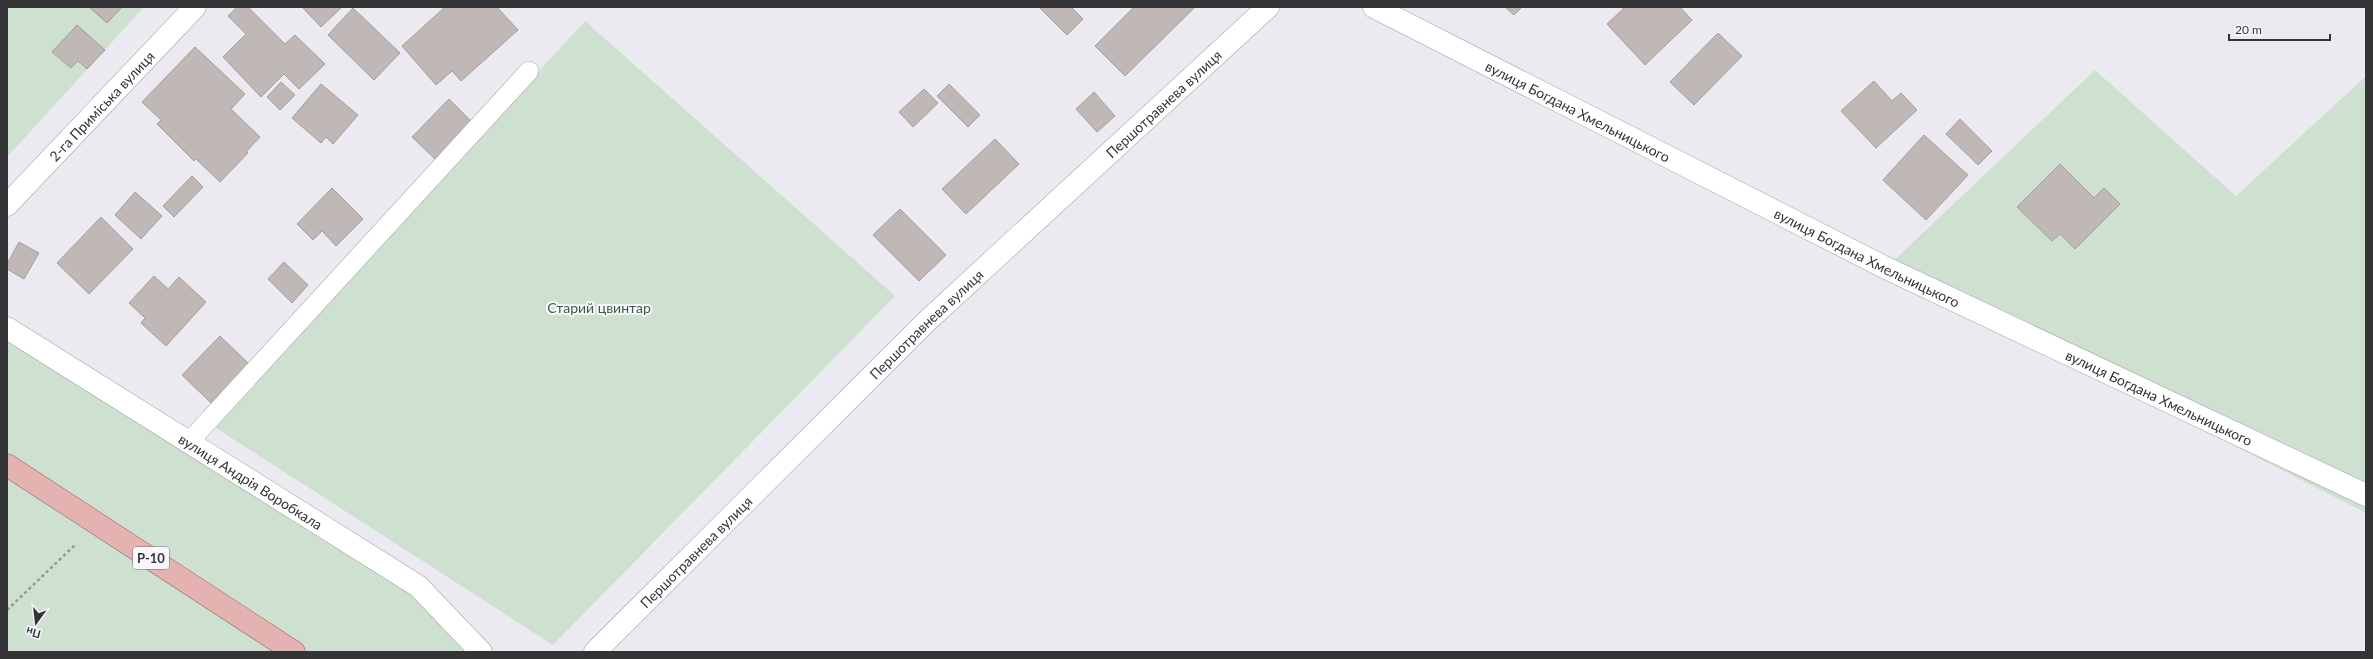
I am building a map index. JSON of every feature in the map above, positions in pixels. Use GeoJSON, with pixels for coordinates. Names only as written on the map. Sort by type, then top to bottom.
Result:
{"type":"FeatureCollection","features":[{"type":"Feature","properties":{"kind":"main road","name":"Р-10"},"geometry":{"type":"LineString","coordinates":[[7,466],[98,523],[294,652]]}},
{"type":"Feature","properties":{"kind":"street","name":"2-га Приміська вулиця"},"geometry":{"type":"LineString","coordinates":[[7,205],[195,7]]}},
{"type":"Feature","properties":{"kind":"street","name":"Першотравнева вулиця"},"geometry":{"type":"LineString","coordinates":[[595,652],[926,322],[1268,7]]}},
{"type":"Feature","properties":{"kind":"street","name":"вулиця Богдана Хмельницького"},"geometry":{"type":"LineString","coordinates":[[1374,7],[1886,268],[2366,496]]}},
{"type":"Feature","properties":{"kind":"street","name":"вулиця Андрія Воробкала"},"geometry":{"type":"LineString","coordinates":[[7,328],[418,586],[481,652]]}},
{"type":"Feature","properties":{"kind":"lane"},"geometry":{"type":"LineString","coordinates":[[188,443],[530,71]]}},
{"type":"Feature","properties":{"kind":"path"},"geometry":{"type":"LineString","coordinates":[[7,610],[98,523]]}},
{"type":"Feature","properties":{"kind":"green space"},"geometry":{"type":"Polygon","coordinates":[[[7,7],[144,7],[7,157],[7,7]]]}},
{"type":"Feature","properties":{"kind":"green space","name":"Старий цвинтар"},"geometry":{"type":"Polygon","coordinates":[[[585,21],[895,296],[553,645],[213,426],[585,21]]]}},
{"type":"Feature","properties":{"kind":"green space"},"geometry":{"type":"Polygon","coordinates":[[[2095,70],[2236,196],[2366,76],[2366,513],[1886,268],[2095,70]]]}},
{"type":"Feature","properties":{"kind":"green space"},"geometry":{"type":"Polygon","coordinates":[[[7,328],[418,586],[481,652],[7,652],[7,328]]]}},
{"type":"Feature","properties":{"kind":"building"},"geometry":{"type":"Polygon","coordinates":[[[89,7],[122,7],[107,23],[89,7]]]}},
{"type":"Feature","properties":{"kind":"building"},"geometry":{"type":"Polygon","coordinates":[[[237,7],[248,7],[285,44],[295,35],[325,64],[299,89],[284,74],[261,97],[223,57],[246,34],[228,16],[237,7]]]}},
{"type":"Feature","properties":{"kind":"building"},"geometry":{"type":"Polygon","coordinates":[[[302,7],[342,7],[321,27],[302,7]]]}},
{"type":"Feature","properties":{"kind":"building"},"geometry":{"type":"Polygon","coordinates":[[[445,7],[497,7],[518,30],[461,81],[452,71],[436,85],[402,46],[445,7]]]}},
{"type":"Feature","properties":{"kind":"building"},"geometry":{"type":"Polygon","coordinates":[[[1071,7],[1083,19],[1067,35],[1040,8],[1071,7]]]}},
{"type":"Feature","properties":{"kind":"building"},"geometry":{"type":"Polygon","coordinates":[[[1134,7],[1195,7],[1125,76],[1095,46],[1134,7]]]}},
{"type":"Feature","properties":{"kind":"building"},"geometry":{"type":"Polygon","coordinates":[[[1505,7],[1522,7],[1514,15],[1505,7]]]}},
{"type":"Feature","properties":{"kind":"building"},"geometry":{"type":"Polygon","coordinates":[[[1625,7],[1680,7],[1692,20],[1645,65],[1607,24],[1625,7]]]}},
{"type":"Feature","properties":{"kind":"building"},"geometry":{"type":"Polygon","coordinates":[[[353,8],[400,53],[374,80],[328,35],[353,8]]]}},
{"type":"Feature","properties":{"kind":"building"},"geometry":{"type":"Polygon","coordinates":[[[77,25],[105,50],[87,69],[78,61],[71,68],[52,52],[77,25]]]}},
{"type":"Feature","properties":{"kind":"building"},"geometry":{"type":"Polygon","coordinates":[[[1718,33],[1742,56],[1694,105],[1670,82],[1718,33]]]}},
{"type":"Feature","properties":{"kind":"building"},"geometry":{"type":"Polygon","coordinates":[[[195,47],[245,94],[231,109],[260,137],[246,152],[248,153],[220,182],[196,159],[194,161],[157,124],[161,120],[142,102],[195,47]]]}},
{"type":"Feature","properties":{"kind":"building"},"geometry":{"type":"Polygon","coordinates":[[[1874,81],[1892,101],[1901,93],[1917,110],[1876,148],[1841,111],[1874,81]]]}},
{"type":"Feature","properties":{"kind":"building"},"geometry":{"type":"Polygon","coordinates":[[[281,82],[295,95],[280,110],[267,97],[281,82]]]}},
{"type":"Feature","properties":{"kind":"building"},"geometry":{"type":"Polygon","coordinates":[[[321,84],[358,115],[333,144],[326,137],[321,143],[292,118],[321,84]]]}},
{"type":"Feature","properties":{"kind":"building"},"geometry":{"type":"Polygon","coordinates":[[[949,84],[980,115],[968,127],[937,96],[949,84]]]}},
{"type":"Feature","properties":{"kind":"building"},"geometry":{"type":"Polygon","coordinates":[[[924,89],[938,103],[913,127],[899,112],[924,89]]]}},
{"type":"Feature","properties":{"kind":"building"},"geometry":{"type":"Polygon","coordinates":[[[1094,92],[1115,116],[1097,132],[1076,109],[1094,92]]]}},
{"type":"Feature","properties":{"kind":"building"},"geometry":{"type":"Polygon","coordinates":[[[449,99],[472,122],[435,159],[412,137],[449,99]]]}},
{"type":"Feature","properties":{"kind":"building"},"geometry":{"type":"Polygon","coordinates":[[[1960,119],[1992,151],[1978,165],[1946,134],[1960,119]]]}},
{"type":"Feature","properties":{"kind":"building"},"geometry":{"type":"Polygon","coordinates":[[[1924,135],[1968,175],[1926,220],[1883,180],[1924,135]]]}},
{"type":"Feature","properties":{"kind":"building"},"geometry":{"type":"Polygon","coordinates":[[[995,139],[1019,164],[966,214],[942,189],[995,139]]]}},
{"type":"Feature","properties":{"kind":"building"},"geometry":{"type":"Polygon","coordinates":[[[2060,164],[2094,198],[2104,188],[2120,204],[2075,249],[2060,234],[2052,241],[2017,207],[2060,164]]]}},
{"type":"Feature","properties":{"kind":"building"},"geometry":{"type":"Polygon","coordinates":[[[192,176],[203,187],[174,217],[163,206],[192,176]]]}},
{"type":"Feature","properties":{"kind":"building"},"geometry":{"type":"Polygon","coordinates":[[[332,188],[363,219],[336,246],[322,231],[313,240],[297,224],[332,188]]]}},
{"type":"Feature","properties":{"kind":"building"},"geometry":{"type":"Polygon","coordinates":[[[135,192],[162,216],[141,239],[115,215],[135,192]]]}},
{"type":"Feature","properties":{"kind":"building"},"geometry":{"type":"Polygon","coordinates":[[[900,209],[946,255],[919,281],[873,235],[900,209]]]}},
{"type":"Feature","properties":{"kind":"building"},"geometry":{"type":"Polygon","coordinates":[[[101,217],[133,249],[89,294],[57,263],[101,217]]]}},
{"type":"Feature","properties":{"kind":"building"},"geometry":{"type":"Polygon","coordinates":[[[19,242],[39,253],[24,279],[7,269],[7,264],[19,242]]]}},
{"type":"Feature","properties":{"kind":"building"},"geometry":{"type":"Polygon","coordinates":[[[284,262],[308,285],[292,303],[268,279],[284,262]]]}},
{"type":"Feature","properties":{"kind":"building"},"geometry":{"type":"Polygon","coordinates":[[[154,276],[168,289],[179,277],[206,302],[166,346],[141,323],[145,318],[129,303],[154,276]]]}},
{"type":"Feature","properties":{"kind":"building"},"geometry":{"type":"Polygon","coordinates":[[[220,336],[249,364],[211,403],[182,375],[220,336]]]}}]}
